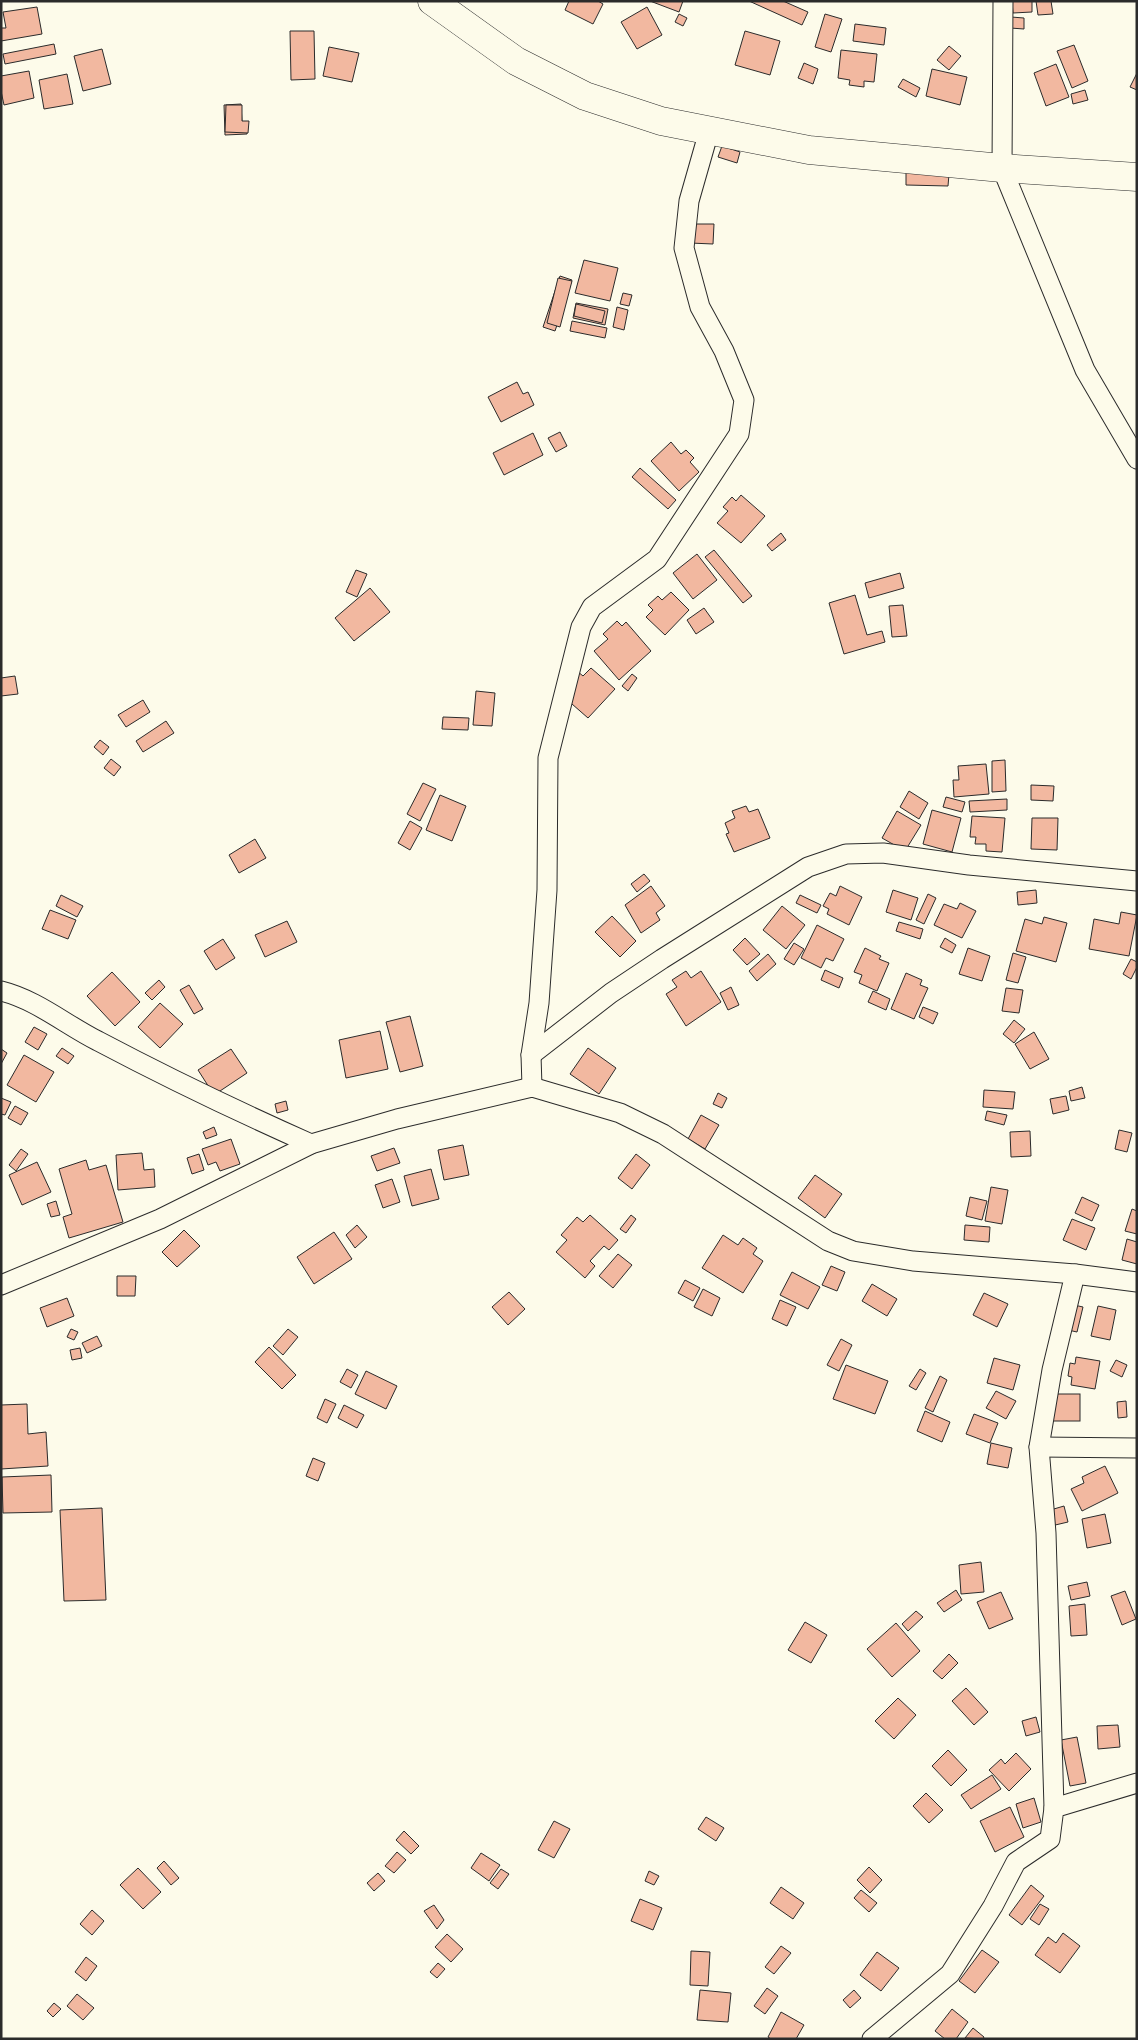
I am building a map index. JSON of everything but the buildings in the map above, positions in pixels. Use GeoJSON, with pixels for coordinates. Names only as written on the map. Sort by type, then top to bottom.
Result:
{"type":"FeatureCollection","features":[{"type":"Feature","properties":{"kind":"highway"},"geometry":{"type":"LineString","coordinates":[[432,1],[516,60],[585,96],[661,121],[809,150],[1002,168],[1137,177]]}},
{"type":"Feature","properties":{"kind":"street"},"geometry":{"type":"LineString","coordinates":[[1003,1],[1002,168],[1086,370],[1137,459]]}},
{"type":"Feature","properties":{"kind":"street"},"geometry":{"type":"LineString","coordinates":[[532,1087],[531,1055],[539,1003],[547,890],[548,758],[581,627],[592,607],[657,560],[739,434],[744,400],[724,351],[700,307],[684,248],[689,200],[709,131]]}},
{"type":"Feature","properties":{"kind":"street"},"geometry":{"type":"LineString","coordinates":[[531,1055],[611,993],[662,959],[808,867],[846,854],[883,853],[968,865],[1137,881]]}},
{"type":"Feature","properties":{"kind":"street"},"geometry":{"type":"LineString","coordinates":[[1,991],[19,996],[105,1045],[227,1106],[311,1144]]}},
{"type":"Feature","properties":{"kind":"street"},"geometry":{"type":"LineString","coordinates":[[1,1284],[160,1219],[311,1144],[397,1119],[532,1087],[620,1113],[654,1130],[828,1241],[853,1251],[913,1261],[1074,1274],[1137,1282]]}},
{"type":"Feature","properties":{"kind":"street"},"geometry":{"type":"LineString","coordinates":[[872,2039],[950,1974],[993,1906],[1016,1862],[1050,1839],[1054,1808],[1046,1533],[1039,1447],[1052,1370],[1074,1274]]}},
{"type":"Feature","properties":{"kind":"street"},"geometry":{"type":"LineString","coordinates":[[1039,1447],[1137,1448]]}},
{"type":"Feature","properties":{"kind":"street"},"geometry":{"type":"LineString","coordinates":[[1054,1808],[1137,1783]]}}]}
